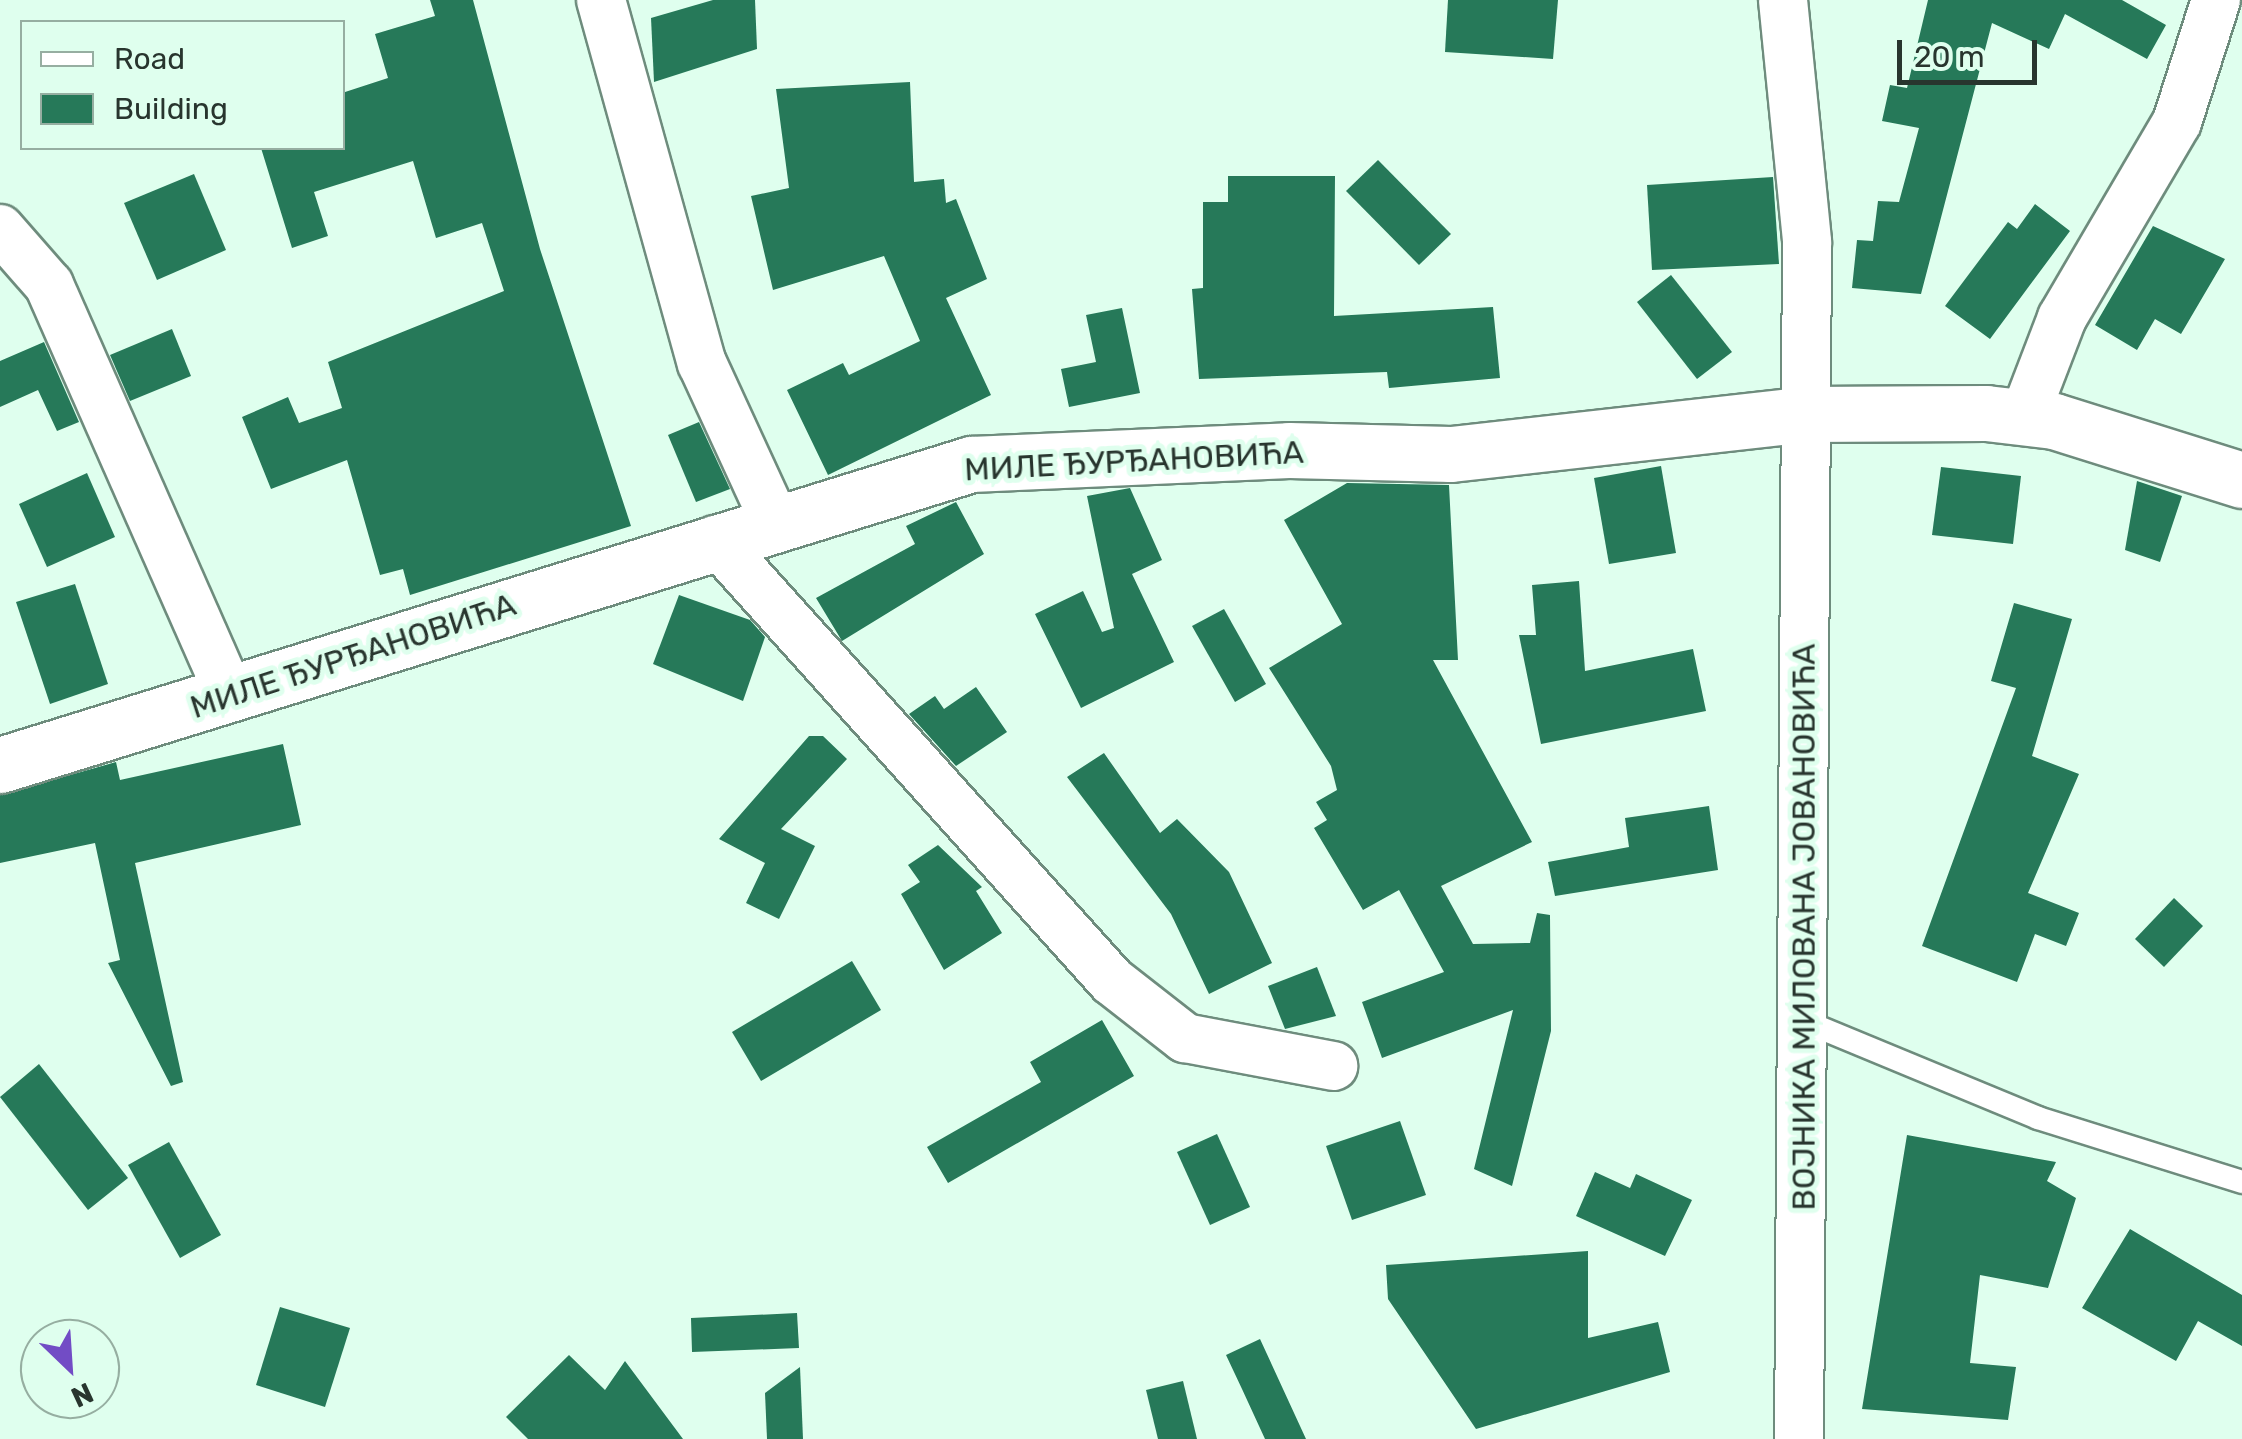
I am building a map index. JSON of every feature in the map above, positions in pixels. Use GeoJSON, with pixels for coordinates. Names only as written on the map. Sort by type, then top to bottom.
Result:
{"type":"FeatureCollection","features":[{"type":"Feature","properties":{"kind":"street"},"geometry":{"type":"LineString","coordinates":[[602,0],[702,363],[775,522]]}},
{"type":"Feature","properties":{"kind":"street","name":"ВОЈНИКА МИЛОВАНА ЈОВАНОВИЋА"},"geometry":{"type":"LineString","coordinates":[[1783,0],[1807,242],[1799,1439]]}},
{"type":"Feature","properties":{"kind":"street"},"geometry":{"type":"LineString","coordinates":[[2024,417],[2062,318],[2177,122],[2216,0]]}},
{"type":"Feature","properties":{"kind":"street"},"geometry":{"type":"LineString","coordinates":[[0,229],[49,285],[230,696]]}},
{"type":"Feature","properties":{"kind":"street","name":"МИЛЕ ЂУРЂАНОВИЋА"},"geometry":{"type":"LineString","coordinates":[[0,765],[230,696],[715,540],[971,464],[1451,454],[1808,414],[2024,417],[2242,480]]}},
{"type":"Feature","properties":{"kind":"street"},"geometry":{"type":"LineString","coordinates":[[715,540],[1112,981],[1186,1038],[1332,1066]]}},
{"type":"Feature","properties":{"kind":"lane"},"geometry":{"type":"LineString","coordinates":[[1804,1021],[2038,1118],[2242,1182]]}},
{"type":"Feature","properties":{"kind":"building"},"geometry":{"type":"Polygon","coordinates":[[[430,0],[473,0],[540,249],[631,526],[410,595],[403,569],[380,575],[347,460],[271,489],[242,417],[288,397],[299,423],[342,408],[328,362],[504,291],[482,223],[436,238],[413,161],[314,192],[328,236],[292,248],[262,150],[345,150],[345,92],[388,78],[375,34],[435,16],[430,0]]]}},
{"type":"Feature","properties":{"kind":"building"},"geometry":{"type":"Polygon","coordinates":[[[713,0],[755,0],[757,49],[654,82],[651,18],[713,0]]]}},
{"type":"Feature","properties":{"kind":"building"},"geometry":{"type":"Polygon","coordinates":[[[1448,0],[1558,0],[1553,59],[1445,52],[1448,0]]]}},
{"type":"Feature","properties":{"kind":"building"},"geometry":{"type":"Polygon","coordinates":[[[1928,0],[2122,0],[2166,25],[2147,59],[2065,14],[2049,49],[1992,23],[1921,294],[1852,288],[1857,240],[1873,241],[1878,201],[1899,202],[1919,128],[1882,121],[1890,85],[1907,88],[1928,0]]]}},
{"type":"Feature","properties":{"kind":"building"},"geometry":{"type":"Polygon","coordinates":[[[910,82],[914,182],[944,179],[946,203],[956,199],[987,279],[946,298],[991,395],[828,475],[787,390],[843,363],[849,375],[920,341],[884,256],[773,290],[751,196],[789,188],[776,89],[910,82]]]}},
{"type":"Feature","properties":{"kind":"building"},"geometry":{"type":"Polygon","coordinates":[[[1378,160],[1451,234],[1419,265],[1346,191],[1378,160]]]}},
{"type":"Feature","properties":{"kind":"building"},"geometry":{"type":"Polygon","coordinates":[[[194,174],[226,250],[157,280],[124,203],[194,174]]]}},
{"type":"Feature","properties":{"kind":"building"},"geometry":{"type":"Polygon","coordinates":[[[1228,176],[1335,176],[1334,316],[1493,307],[1500,378],[1389,388],[1387,372],[1199,379],[1192,289],[1203,288],[1203,202],[1228,202],[1228,176]]]}},
{"type":"Feature","properties":{"kind":"building"},"geometry":{"type":"Polygon","coordinates":[[[1773,177],[1779,264],[1652,270],[1647,185],[1773,177]]]}},
{"type":"Feature","properties":{"kind":"building"},"geometry":{"type":"Polygon","coordinates":[[[2035,204],[2070,231],[1990,339],[1945,306],[2008,222],[2017,229],[2035,204]]]}},
{"type":"Feature","properties":{"kind":"building"},"geometry":{"type":"Polygon","coordinates":[[[2153,226],[2225,259],[2181,334],[2155,319],[2137,350],[2095,325],[2153,226]]]}},
{"type":"Feature","properties":{"kind":"building"},"geometry":{"type":"Polygon","coordinates":[[[1671,275],[1732,352],[1697,379],[1637,302],[1671,275]]]}},
{"type":"Feature","properties":{"kind":"building"},"geometry":{"type":"Polygon","coordinates":[[[1122,308],[1140,393],[1069,407],[1061,369],[1096,362],[1086,315],[1122,308]]]}},
{"type":"Feature","properties":{"kind":"building"},"geometry":{"type":"Polygon","coordinates":[[[172,329],[191,376],[130,401],[110,355],[172,329]]]}},
{"type":"Feature","properties":{"kind":"building"},"geometry":{"type":"Polygon","coordinates":[[[44,342],[79,422],[57,431],[38,390],[0,407],[0,361],[44,342]]]}},
{"type":"Feature","properties":{"kind":"building"},"geometry":{"type":"Polygon","coordinates":[[[699,422],[730,489],[696,502],[668,435],[699,422]]]}},
{"type":"Feature","properties":{"kind":"building"},"geometry":{"type":"Polygon","coordinates":[[[1661,466],[1676,553],[1609,564],[1594,478],[1661,466]]]}},
{"type":"Feature","properties":{"kind":"building"},"geometry":{"type":"Polygon","coordinates":[[[1941,467],[2021,476],[2013,544],[1932,535],[1941,467]]]}},
{"type":"Feature","properties":{"kind":"building"},"geometry":{"type":"Polygon","coordinates":[[[87,473],[115,537],[47,567],[19,504],[87,473]]]}},
{"type":"Feature","properties":{"kind":"building"},"geometry":{"type":"Polygon","coordinates":[[[2137,481],[2182,496],[2160,562],[2125,550],[2137,481]]]}},
{"type":"Feature","properties":{"kind":"building"},"geometry":{"type":"Polygon","coordinates":[[[1347,483],[1449,485],[1458,660],[1433,660],[1532,842],[1441,886],[1473,944],[1530,943],[1537,913],[1550,915],[1551,1031],[1512,1186],[1474,1169],[1513,1010],[1382,1058],[1362,1002],[1444,972],[1399,890],[1363,910],[1314,828],[1327,820],[1316,802],[1337,790],[1331,766],[1269,668],[1342,624],[1284,520],[1347,483]]]}},
{"type":"Feature","properties":{"kind":"building"},"geometry":{"type":"Polygon","coordinates":[[[1130,488],[1162,560],[1132,574],[1174,662],[1081,708],[1035,614],[1083,591],[1102,632],[1114,628],[1087,496],[1130,488]]]}},
{"type":"Feature","properties":{"kind":"building"},"geometry":{"type":"Polygon","coordinates":[[[956,502],[984,554],[842,641],[816,598],[915,544],[906,526],[956,502]]]}},
{"type":"Feature","properties":{"kind":"building"},"geometry":{"type":"Polygon","coordinates":[[[1579,581],[1585,671],[1693,649],[1706,711],[1541,744],[1519,635],[1536,635],[1532,585],[1579,581]]]}},
{"type":"Feature","properties":{"kind":"building"},"geometry":{"type":"Polygon","coordinates":[[[75,584],[108,684],[50,704],[16,602],[75,584]]]}},
{"type":"Feature","properties":{"kind":"building"},"geometry":{"type":"Polygon","coordinates":[[[679,595],[750,620],[765,637],[743,701],[653,664],[679,595]]]}},
{"type":"Feature","properties":{"kind":"building"},"geometry":{"type":"Polygon","coordinates":[[[2014,603],[2072,619],[2032,756],[2079,774],[2028,893],[2079,913],[2066,946],[2035,934],[2017,982],[1922,946],[2016,688],[1991,681],[2014,603]]]}},
{"type":"Feature","properties":{"kind":"building"},"geometry":{"type":"Polygon","coordinates":[[[1224,609],[1266,684],[1235,702],[1192,626],[1224,609]]]}},
{"type":"Feature","properties":{"kind":"building"},"geometry":{"type":"Polygon","coordinates":[[[976,687],[1007,732],[956,766],[909,714],[935,696],[944,709],[976,687]]]}},
{"type":"Feature","properties":{"kind":"building"},"geometry":{"type":"Polygon","coordinates":[[[809,736],[823,736],[847,759],[781,829],[815,846],[779,919],[746,903],[765,863],[719,839],[809,736]]]}},
{"type":"Feature","properties":{"kind":"building"},"geometry":{"type":"Polygon","coordinates":[[[283,744],[301,825],[135,863],[183,1082],[171,1086],[108,963],[120,960],[95,843],[0,863],[0,795],[116,762],[120,780],[283,744]]]}},
{"type":"Feature","properties":{"kind":"building"},"geometry":{"type":"Polygon","coordinates":[[[1104,753],[1160,833],[1177,819],[1229,872],[1272,963],[1209,994],[1171,914],[1067,777],[1104,753]]]}},
{"type":"Feature","properties":{"kind":"building"},"geometry":{"type":"Polygon","coordinates":[[[1709,806],[1718,870],[1555,896],[1548,862],[1629,847],[1625,818],[1709,806]]]}},
{"type":"Feature","properties":{"kind":"building"},"geometry":{"type":"Polygon","coordinates":[[[938,845],[982,887],[976,891],[1002,933],[944,970],[901,894],[920,882],[908,865],[938,845]]]}},
{"type":"Feature","properties":{"kind":"building"},"geometry":{"type":"Polygon","coordinates":[[[2174,898],[2203,926],[2164,967],[2135,939],[2174,898]]]}},
{"type":"Feature","properties":{"kind":"building"},"geometry":{"type":"Polygon","coordinates":[[[852,961],[881,1010],[761,1081],[732,1032],[852,961]]]}},
{"type":"Feature","properties":{"kind":"building"},"geometry":{"type":"Polygon","coordinates":[[[1317,967],[1336,1016],[1285,1029],[1268,986],[1317,967]]]}},
{"type":"Feature","properties":{"kind":"building"},"geometry":{"type":"Polygon","coordinates":[[[1102,1020],[1134,1076],[948,1183],[927,1147],[1041,1082],[1030,1062],[1102,1020]]]}},
{"type":"Feature","properties":{"kind":"building"},"geometry":{"type":"Polygon","coordinates":[[[39,1064],[128,1178],[88,1210],[0,1097],[39,1064]]]}},
{"type":"Feature","properties":{"kind":"building"},"geometry":{"type":"Polygon","coordinates":[[[1400,1121],[1426,1195],[1352,1220],[1326,1146],[1400,1121]]]}},
{"type":"Feature","properties":{"kind":"building"},"geometry":{"type":"Polygon","coordinates":[[[1217,1134],[1250,1207],[1210,1225],[1177,1152],[1217,1134]]]}},
{"type":"Feature","properties":{"kind":"building"},"geometry":{"type":"Polygon","coordinates":[[[1907,1135],[2056,1162],[2047,1181],[2076,1198],[2048,1288],[1980,1275],[1970,1363],[2016,1367],[2008,1420],[1862,1409],[1907,1135]]]}},
{"type":"Feature","properties":{"kind":"building"},"geometry":{"type":"Polygon","coordinates":[[[169,1142],[221,1235],[180,1258],[128,1165],[169,1142]]]}},
{"type":"Feature","properties":{"kind":"building"},"geometry":{"type":"Polygon","coordinates":[[[1595,1172],[1630,1188],[1636,1174],[1692,1200],[1665,1256],[1576,1216],[1595,1172]]]}},
{"type":"Feature","properties":{"kind":"building"},"geometry":{"type":"Polygon","coordinates":[[[2130,1229],[2242,1295],[2242,1346],[2198,1321],[2176,1361],[2082,1308],[2130,1229]]]}},
{"type":"Feature","properties":{"kind":"building"},"geometry":{"type":"Polygon","coordinates":[[[1588,1251],[1588,1338],[1658,1322],[1670,1372],[1476,1429],[1388,1299],[1386,1265],[1588,1251]]]}},
{"type":"Feature","properties":{"kind":"building"},"geometry":{"type":"Polygon","coordinates":[[[280,1307],[350,1328],[325,1407],[256,1385],[280,1307]]]}},
{"type":"Feature","properties":{"kind":"building"},"geometry":{"type":"Polygon","coordinates":[[[797,1313],[799,1348],[692,1352],[691,1318],[797,1313]]]}},
{"type":"Feature","properties":{"kind":"building"},"geometry":{"type":"Polygon","coordinates":[[[1260,1339],[1306,1439],[1265,1439],[1226,1355],[1260,1339]]]}},
{"type":"Feature","properties":{"kind":"building"},"geometry":{"type":"Polygon","coordinates":[[[569,1355],[605,1390],[625,1361],[683,1439],[528,1439],[506,1417],[569,1355]]]}},
{"type":"Feature","properties":{"kind":"building"},"geometry":{"type":"Polygon","coordinates":[[[800,1367],[803,1439],[767,1439],[765,1393],[800,1367]]]}},
{"type":"Feature","properties":{"kind":"building"},"geometry":{"type":"Polygon","coordinates":[[[1183,1381],[1197,1439],[1158,1439],[1146,1390],[1183,1381]]]}}]}
